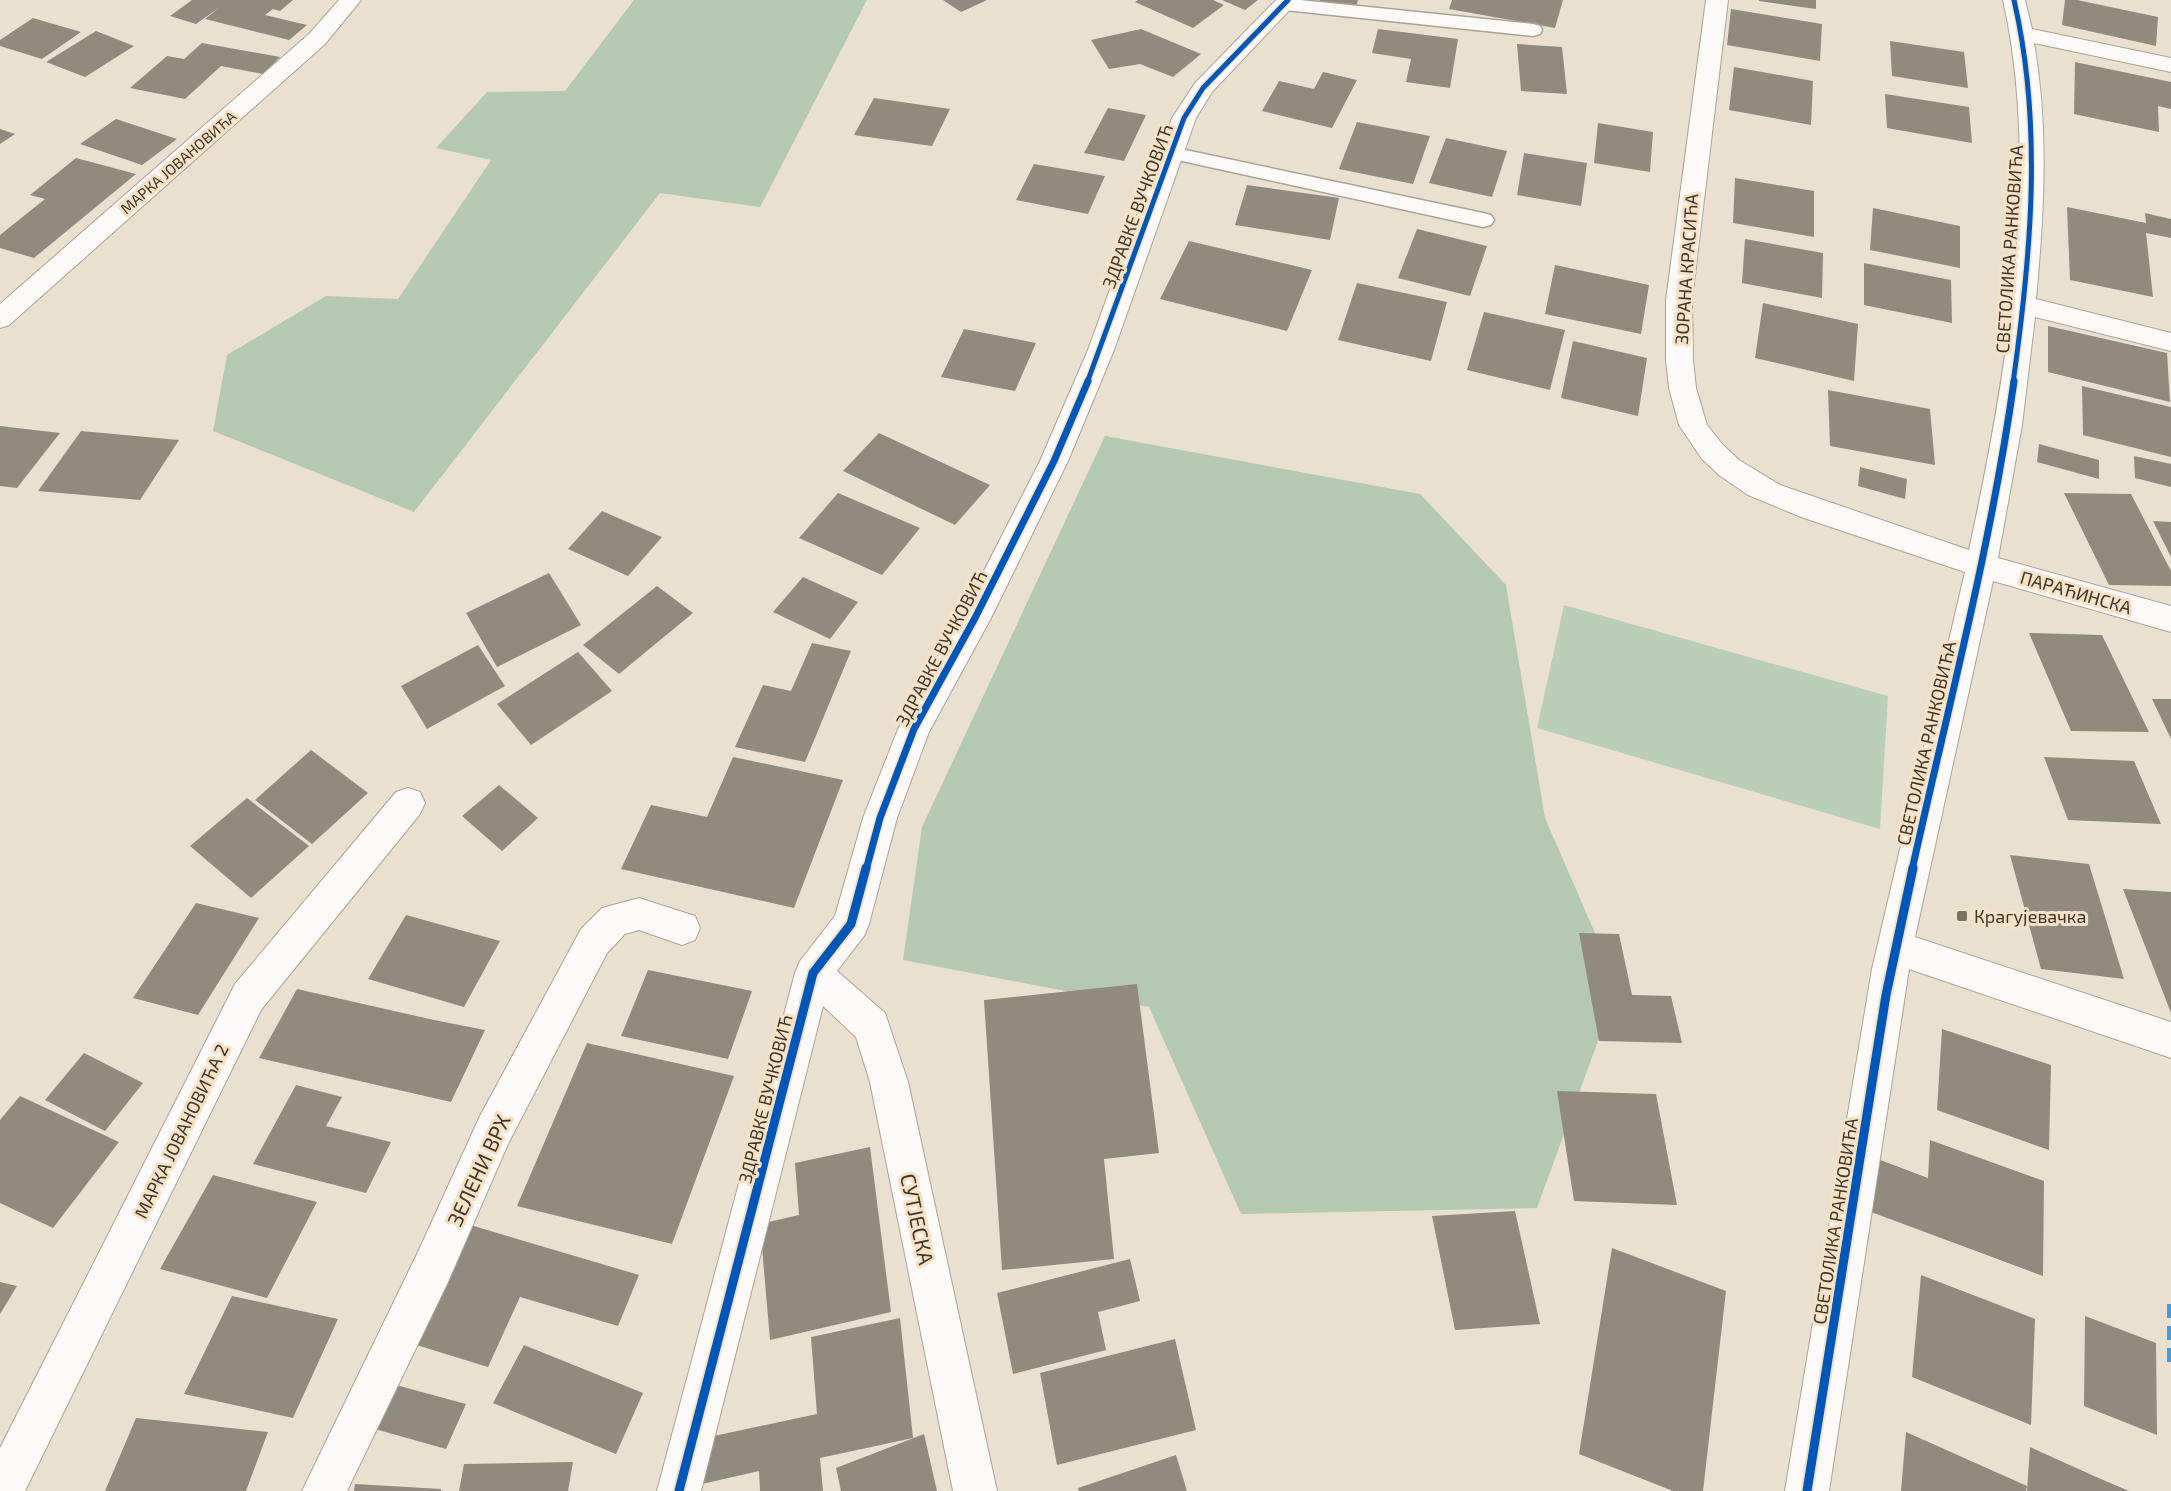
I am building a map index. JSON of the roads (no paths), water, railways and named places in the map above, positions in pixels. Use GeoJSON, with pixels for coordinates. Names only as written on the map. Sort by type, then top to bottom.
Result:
{"type":"FeatureCollection","features":[{"type":"Feature","properties":{"kind":"street","name":"МАРКА ЈОВАНОВИЋА"},"geometry":{"type":"LineString","coordinates":[[0,319],[317,39],[350,0]]}},
{"type":"Feature","properties":{"kind":"street","name":"ЗОРАНА КРАСИЋА"},"geometry":{"type":"LineString","coordinates":[[1717,0],[1684,253],[1680,309],[1679,348],[1683,392],[1700,439],[1749,482],[1830,515],[1982,566]]}},
{"type":"Feature","properties":{"kind":"street","name":"СВЕТОЛИКА РАНКОВИЋА"},"geometry":{"type":"LineString","coordinates":[[1807,1491],[1895,947],[1982,566],[2007,428],[2024,305],[2033,133],[2023,34],[2014,0]]}},
{"type":"Feature","properties":{"kind":"street","name":"ЗДРАВКЕ ВУЧКОВИЋ"},"geometry":{"type":"LineString","coordinates":[[679,1491],[813,973],[851,924],[880,818],[914,729],[975,618],[1054,461],[1101,350],[1184,118],[1203,88],[1287,2]]}},
{"type":"Feature","properties":{"kind":"street"},"geometry":{"type":"LineString","coordinates":[[2023,34],[2171,65]]}},
{"type":"Feature","properties":{"kind":"street"},"geometry":{"type":"LineString","coordinates":[[0,287],[24,298]]}},
{"type":"Feature","properties":{"kind":"street"},"geometry":{"type":"LineString","coordinates":[[2024,305],[2171,342]]}},
{"type":"Feature","properties":{"kind":"street","name":"ПАРАЋИНСКА"},"geometry":{"type":"LineString","coordinates":[[1982,566],[2171,619]]}},
{"type":"Feature","properties":{"kind":"street","name":"МАРКА ЈОВАНОВИЋА 2"},"geometry":{"type":"LineString","coordinates":[[2,1491],[248,997],[408,803]]}},
{"type":"Feature","properties":{"kind":"street","name":"ЗЕЛЕНИ ВРХ"},"geometry":{"type":"LineString","coordinates":[[324,1491],[433,1267],[494,1130],[594,941],[615,920],[639,915],[682,928]]}},
{"type":"Feature","properties":{"kind":"street"},"geometry":{"type":"LineString","coordinates":[[1895,947],[2171,1040]]}},
{"type":"Feature","properties":{"kind":"street","name":"СУТЈЕСКА"},"geometry":{"type":"LineString","coordinates":[[813,973],[872,1026],[886,1071],[975,1491]]}},
{"type":"Feature","properties":{"kind":"lane"},"geometry":{"type":"LineString","coordinates":[[1287,2],[1533,30]]}},
{"type":"Feature","properties":{"kind":"lane"},"geometry":{"type":"LineString","coordinates":[[1172,153],[1483,220]]}},
{"type":"Feature","properties":{"kind":"place","name":"Крагујевачка"},"geometry":{"type":"Point","coordinates":[1962,916]}}]}
